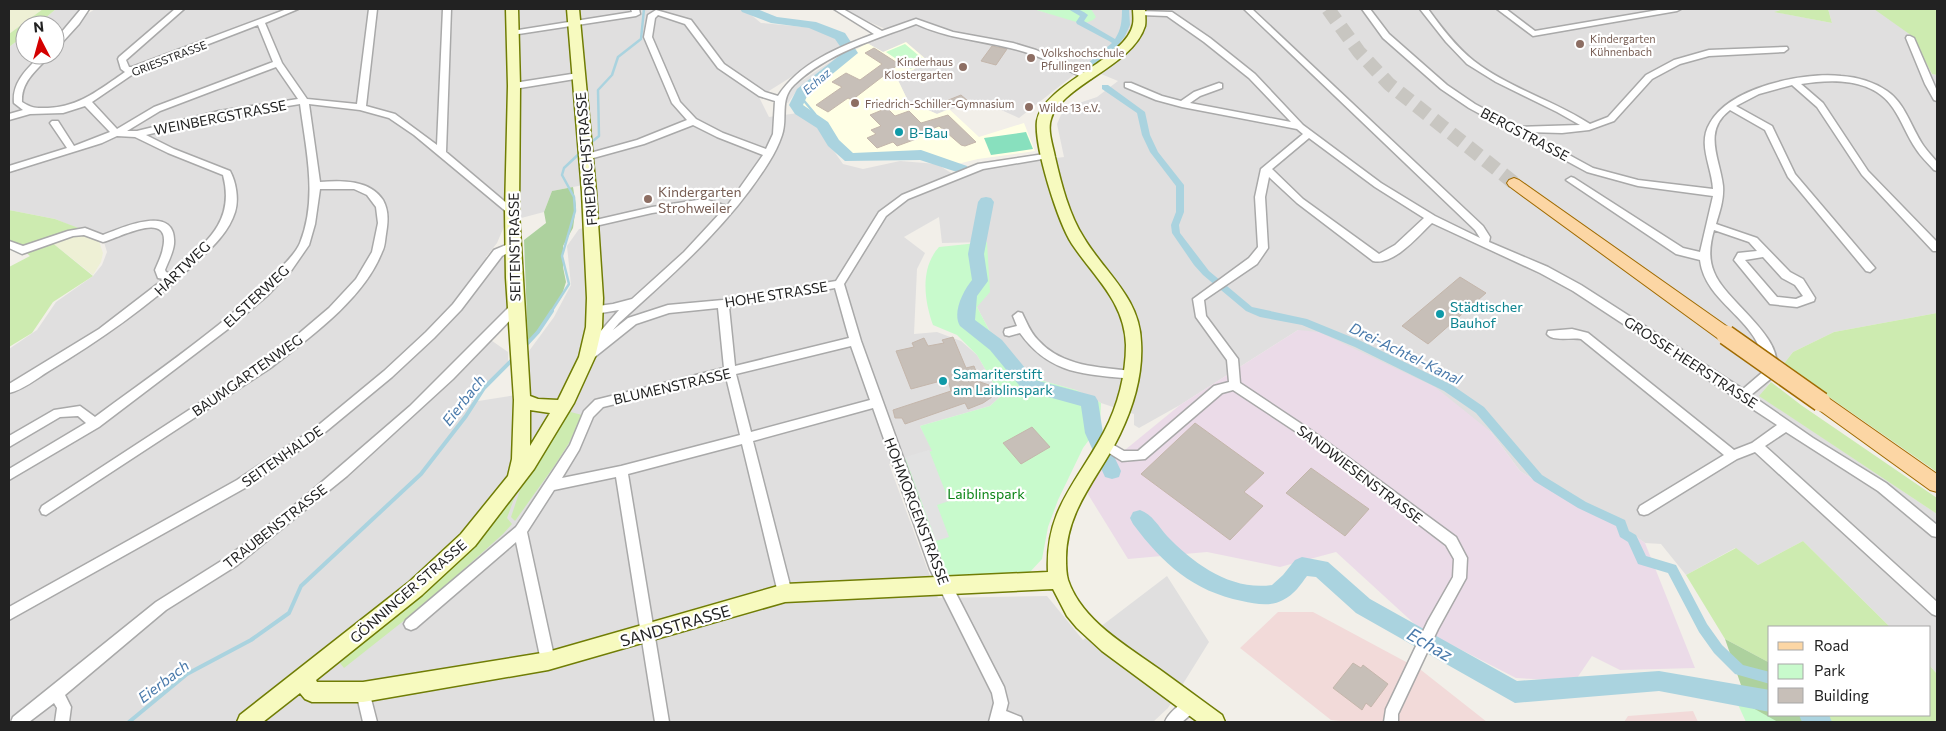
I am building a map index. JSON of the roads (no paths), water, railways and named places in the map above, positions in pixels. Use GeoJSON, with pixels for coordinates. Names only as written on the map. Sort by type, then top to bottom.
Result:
{"type":"FeatureCollection","features":[{"type":"Feature","properties":{"kind":"main road","name":"SEITENSTRASSE"},"geometry":{"type":"LineString","coordinates":[[512,9],[514,86],[512,212],[515,308],[522,400],[521,459],[513,485]]}},
{"type":"Feature","properties":{"kind":"main road","name":"FRIEDRICHSTRASSE"},"geometry":{"type":"LineString","coordinates":[[573,9],[591,224],[595,310]]}},
{"type":"Feature","properties":{"kind":"main road","name":"GROSSE HEERSTRASSE"},"geometry":{"type":"LineString","coordinates":[[1058,580],[1055,547],[1062,519],[1075,492],[1108,440],[1123,408],[1132,374],[1133,333],[1131,321],[1120,297],[1076,238],[1048,155],[1043,129],[1044,117],[1057,99],[1088,77],[1125,46],[1140,26],[1140,11]]}},
{"type":"Feature","properties":{"kind":"main road"},"geometry":{"type":"LineString","coordinates":[[1514,183],[1937,484]]}},
{"type":"Feature","properties":{"kind":"main road","name":"GÖNNINGER STRASSE"},"geometry":{"type":"LineString","coordinates":[[247,722],[415,589],[468,540],[528,464],[562,408],[587,356],[594,327],[595,310]]}},
{"type":"Feature","properties":{"kind":"main road"},"geometry":{"type":"LineString","coordinates":[[522,400],[537,406],[562,408]]}},
{"type":"Feature","properties":{"kind":"main road"},"geometry":{"type":"LineString","coordinates":[[1058,580],[1071,606],[1094,633],[1215,722]]}},
{"type":"Feature","properties":{"kind":"main road","name":"SANDSTRASSE"},"geometry":{"type":"LineString","coordinates":[[302,678],[312,692],[363,692],[548,661],[785,593],[1058,580]]}},
{"type":"Feature","properties":{"kind":"street"},"geometry":{"type":"LineString","coordinates":[[65,34],[85,9]]}},
{"type":"Feature","properties":{"kind":"street"},"geometry":{"type":"LineString","coordinates":[[133,70],[125,69],[122,59],[180,9]]}},
{"type":"Feature","properties":{"kind":"street","name":"GRIESSTRASSE"},"geometry":{"type":"LineString","coordinates":[[9,117],[30,111],[63,110],[88,102],[133,70],[261,22],[283,11],[294,9]]}},
{"type":"Feature","properties":{"kind":"street"},"geometry":{"type":"LineString","coordinates":[[361,107],[373,9]]}},
{"type":"Feature","properties":{"kind":"street"},"geometry":{"type":"LineString","coordinates":[[441,152],[447,9]]}},
{"type":"Feature","properties":{"kind":"street"},"geometry":{"type":"LineString","coordinates":[[838,9],[879,33]]}},
{"type":"Feature","properties":{"kind":"street"},"geometry":{"type":"LineString","coordinates":[[1248,9],[1479,228],[1485,237],[1484,244]]}},
{"type":"Feature","properties":{"kind":"street","name":"BERGSTRASSE"},"geometry":{"type":"LineString","coordinates":[[1366,9],[1386,36],[1444,87],[1472,106],[1520,130],[1590,170],[1638,183],[1718,192]]}},
{"type":"Feature","properties":{"kind":"street"},"geometry":{"type":"LineString","coordinates":[[1424,9],[1470,61],[1496,79],[1570,114],[1589,127]]}},
{"type":"Feature","properties":{"kind":"street"},"geometry":{"type":"LineString","coordinates":[[1502,9],[1533,34],[1676,9]]}},
{"type":"Feature","properties":{"kind":"street"},"geometry":{"type":"LineString","coordinates":[[768,154],[720,135],[693,121],[676,103],[648,37],[651,17],[655,10],[688,22],[721,66],[762,94],[780,100],[790,84],[815,65],[854,43],[916,16],[935,31],[1014,46],[1052,58],[1088,77]]}},
{"type":"Feature","properties":{"kind":"street"},"geometry":{"type":"LineString","coordinates":[[512,33],[636,11]]}},
{"type":"Feature","properties":{"kind":"street","name":"GROSSE HEERSTRASSE"},"geometry":{"type":"LineString","coordinates":[[1140,11],[1170,14],[1207,40],[1252,76],[1300,127],[1366,177],[1431,218],[1570,284],[1882,487],[1937,532]]}},
{"type":"Feature","properties":{"kind":"street","name":"ELSTERWEG"},"geometry":{"type":"LineString","coordinates":[[9,476],[95,424],[233,319],[287,268],[304,245],[310,224],[316,186],[304,101],[278,64],[261,22]]}},
{"type":"Feature","properties":{"kind":"street"},"geometry":{"type":"LineString","coordinates":[[1910,38],[1937,98]]}},
{"type":"Feature","properties":{"kind":"street"},"geometry":{"type":"LineString","coordinates":[[1520,130],[1522,128],[1562,130],[1589,127],[1611,119],[1649,77],[1677,62],[1709,54],[1784,49]]}},
{"type":"Feature","properties":{"kind":"street"},"geometry":{"type":"LineString","coordinates":[[9,169],[116,133],[157,109],[224,82],[278,64]]}},
{"type":"Feature","properties":{"kind":"street"},"geometry":{"type":"LineString","coordinates":[[30,111],[18,103],[16,94],[24,78],[36,65]]}},
{"type":"Feature","properties":{"kind":"street"},"geometry":{"type":"LineString","coordinates":[[514,86],[578,76]]}},
{"type":"Feature","properties":{"kind":"street"},"geometry":{"type":"LineString","coordinates":[[1743,395],[1770,373],[1772,360],[1770,352],[1749,322],[1717,290],[1704,257],[1718,192],[1709,140],[1717,119],[1729,106],[1757,90],[1830,77],[1856,81],[1878,89],[1890,98],[1920,148],[1937,168]]}},
{"type":"Feature","properties":{"kind":"street"},"geometry":{"type":"LineString","coordinates":[[1926,77],[1937,78]]}},
{"type":"Feature","properties":{"kind":"street"},"geometry":{"type":"LineString","coordinates":[[1794,82],[1820,105],[1865,173],[1937,248]]}},
{"type":"Feature","properties":{"kind":"street"},"geometry":{"type":"LineString","coordinates":[[1128,85],[1159,98],[1182,104],[1285,126],[1300,127]]}},
{"type":"Feature","properties":{"kind":"street"},"geometry":{"type":"LineString","coordinates":[[1182,104],[1197,94],[1219,86]]}},
{"type":"Feature","properties":{"kind":"street","name":"GÖNNINGER STRASSE"},"geometry":{"type":"LineString","coordinates":[[587,356],[615,320],[688,255],[729,210],[768,154],[778,134],[780,100]]}},
{"type":"Feature","properties":{"kind":"street","name":"WEINBERGSTRASSE"},"geometry":{"type":"LineString","coordinates":[[116,133],[138,134],[219,114],[304,101],[361,107],[392,116],[441,152],[512,212]]}},
{"type":"Feature","properties":{"kind":"street"},"geometry":{"type":"LineString","coordinates":[[88,102],[116,133]]}},
{"type":"Feature","properties":{"kind":"street"},"geometry":{"type":"LineString","coordinates":[[1729,106],[1769,128],[1791,175],[1870,268]]}},
{"type":"Feature","properties":{"kind":"street"},"geometry":{"type":"LineString","coordinates":[[586,157],[619,150],[661,136],[693,121]]}},
{"type":"Feature","properties":{"kind":"street"},"geometry":{"type":"LineString","coordinates":[[54,123],[72,149]]}},
{"type":"Feature","properties":{"kind":"street","name":"HARTWEG"},"geometry":{"type":"LineString","coordinates":[[9,389],[90,339],[146,301],[206,248],[229,216],[232,191],[227,173],[171,151],[138,134]]}},
{"type":"Feature","properties":{"kind":"street"},"geometry":{"type":"LineString","coordinates":[[1108,440],[1122,456],[1141,456],[1218,389],[1235,385],[1232,359],[1201,317],[1198,299],[1253,261],[1264,248],[1260,197],[1266,169],[1309,134]]}},
{"type":"Feature","properties":{"kind":"street","name":"HOHE STRASSE"},"geometry":{"type":"LineString","coordinates":[[587,356],[632,321],[668,309],[723,304],[839,284],[882,214],[905,197],[972,169],[996,163],[1048,155]]}},
{"type":"Feature","properties":{"kind":"street"},"geometry":{"type":"LineString","coordinates":[[1266,169],[1286,185],[1300,202],[1377,258],[1385,258],[1431,218]]}},
{"type":"Feature","properties":{"kind":"street"},"geometry":{"type":"LineString","coordinates":[[1571,180],[1680,251],[1704,257]]}},
{"type":"Feature","properties":{"kind":"street","name":"BAUMGARTENWEG"},"geometry":{"type":"LineString","coordinates":[[46,510],[295,344],[348,294],[377,254],[384,231],[379,201],[372,194],[347,184],[316,186]]}},
{"type":"Feature","properties":{"kind":"street"},"geometry":{"type":"LineString","coordinates":[[591,224],[652,210],[704,202],[729,210]]}},
{"type":"Feature","properties":{"kind":"street"},"geometry":{"type":"LineString","coordinates":[[9,254],[79,232],[86,231],[103,240],[151,223],[161,225],[166,229],[170,241],[160,270],[162,275],[174,278]]}},
{"type":"Feature","properties":{"kind":"street"},"geometry":{"type":"LineString","coordinates":[[1710,225],[1753,240],[1766,254],[1786,276],[1799,282],[1810,298],[1797,303],[1774,301],[1739,260],[1742,256],[1766,254]]}},
{"type":"Feature","properties":{"kind":"street"},"geometry":{"type":"LineString","coordinates":[[9,244],[22,250]]}},
{"type":"Feature","properties":{"kind":"street","name":"SEITENHALDE"},"geometry":{"type":"LineString","coordinates":[[9,614],[241,484],[319,431],[388,374],[430,335],[467,295],[488,263],[498,252],[513,246]]}},
{"type":"Feature","properties":{"kind":"street","name":"HOHMORGENSTRASSE"},"geometry":{"type":"LineString","coordinates":[[839,284],[855,342],[876,403],[945,586],[999,692],[1001,703],[998,719],[1016,722]]}},
{"type":"Feature","properties":{"kind":"street","name":"GÖNNINGER STRASSE"},"geometry":{"type":"LineString","coordinates":[[595,310],[614,308],[638,300]]}},
{"type":"Feature","properties":{"kind":"street"},"geometry":{"type":"LineString","coordinates":[[723,304],[730,372],[748,438],[785,593]]}},
{"type":"Feature","properties":{"kind":"street","name":"TRAUBENSTRASSE"},"geometry":{"type":"LineString","coordinates":[[18,722],[57,694],[163,605],[229,564],[286,520],[432,392],[515,308]]}},
{"type":"Feature","properties":{"kind":"street"},"geometry":{"type":"LineString","coordinates":[[1018,316],[1031,342],[1061,364],[1132,374]]}},
{"type":"Feature","properties":{"kind":"street"},"geometry":{"type":"LineString","coordinates":[[1009,332],[1024,328]]}},
{"type":"Feature","properties":{"kind":"street"},"geometry":{"type":"LineString","coordinates":[[1552,334],[1572,333],[1584,336],[1733,456]]}},
{"type":"Feature","properties":{"kind":"street","name":"BLUMENSTRASSE"},"geometry":{"type":"LineString","coordinates":[[412,624],[520,531],[575,448],[588,414],[599,403],[855,342]]}},
{"type":"Feature","properties":{"kind":"street","name":"SANDWIESENSTRASSE"},"geometry":{"type":"LineString","coordinates":[[1235,385],[1308,434],[1450,541],[1461,558],[1458,578],[1391,714],[1391,722]]}},
{"type":"Feature","properties":{"kind":"street"},"geometry":{"type":"LineString","coordinates":[[551,485],[621,471],[876,403]]}},
{"type":"Feature","properties":{"kind":"street"},"geometry":{"type":"LineString","coordinates":[[9,442],[58,413],[80,411],[95,424]]}},
{"type":"Feature","properties":{"kind":"street"},"geometry":{"type":"LineString","coordinates":[[1644,510],[1733,456],[1756,446],[1787,425]]}},
{"type":"Feature","properties":{"kind":"street"},"geometry":{"type":"LineString","coordinates":[[1756,446],[1937,610]]}},
{"type":"Feature","properties":{"kind":"street"},"geometry":{"type":"LineString","coordinates":[[621,471],[662,722]]}},
{"type":"Feature","properties":{"kind":"street"},"geometry":{"type":"LineString","coordinates":[[520,531],[548,661]]}},
{"type":"Feature","properties":{"kind":"street"},"geometry":{"type":"LineString","coordinates":[[363,692],[370,722]]}},
{"type":"Feature","properties":{"kind":"street"},"geometry":{"type":"LineString","coordinates":[[57,694],[64,707],[62,722]]}},
{"type":"Feature","properties":{"kind":"street"},"geometry":{"type":"LineString","coordinates":[[1172,722],[1191,705]]}},
{"type":"Feature","properties":{"kind":"waterway","name":"Eierbach"},"geometry":{"type":"LineString","coordinates":[[588,145],[599,136],[598,90],[612,75],[618,57],[641,39],[644,9]]}},
{"type":"Feature","properties":{"kind":"waterway","name":"Echaz"},"geometry":{"type":"LineString","coordinates":[[746,9],[775,20],[811,25],[840,36],[851,53],[802,92],[796,105],[800,111],[823,125],[833,143],[850,158],[921,155],[962,169]]}},
{"type":"Feature","properties":{"kind":"waterway"},"geometry":{"type":"LineString","coordinates":[[1072,9],[1084,15],[1080,22],[1112,39],[1115,43]]}},
{"type":"Feature","properties":{"kind":"waterway"},"geometry":{"type":"LineString","coordinates":[[1121,36],[1126,25],[1125,9]]}},
{"type":"Feature","properties":{"kind":"waterway","name":"Drei-Achtel-Kanal"},"geometry":{"type":"LineString","coordinates":[[1115,43],[1119,39]]}},
{"type":"Feature","properties":{"kind":"waterway","name":"Drei-Achtel-Kanal"},"geometry":{"type":"LineString","coordinates":[[1091,65],[1115,43]]}},
{"type":"Feature","properties":{"kind":"waterway","name":"Drei-Achtel-Kanal"},"geometry":{"type":"LineString","coordinates":[[1105,87],[1141,112],[1146,135],[1154,152],[1180,185],[1180,212],[1175,225],[1176,233],[1206,273],[1249,309],[1304,322],[1358,344],[1448,388],[1480,410],[1538,478],[1582,505],[1621,523],[1624,534],[1632,539],[1642,560],[1672,569],[1703,628],[1718,649],[1739,670],[1768,677]]}},
{"type":"Feature","properties":{"kind":"waterway"},"geometry":{"type":"LineString","coordinates":[[800,96],[815,114],[814,119]]}},
{"type":"Feature","properties":{"kind":"waterway","name":"Eierbach"},"geometry":{"type":"LineString","coordinates":[[551,312],[569,284],[562,256],[575,211],[574,197],[562,175],[564,168],[582,151]]}},
{"type":"Feature","properties":{"kind":"waterway","name":"Echaz"},"geometry":{"type":"LineString","coordinates":[[986,202],[976,254],[980,281],[969,295],[966,322],[996,345],[1029,385],[1089,401],[1094,433],[1112,471]]}},
{"type":"Feature","properties":{"kind":"waterway","name":"Eierbach"},"geometry":{"type":"LineString","coordinates":[[525,346],[538,332],[552,311]]}},
{"type":"Feature","properties":{"kind":"waterway","name":"Eierbach"},"geometry":{"type":"LineString","coordinates":[[129,722],[187,674],[251,640],[289,613],[301,586],[421,474],[466,416],[484,388],[514,358]]}},
{"type":"Feature","properties":{"kind":"waterway","name":"Echaz"},"geometry":{"type":"LineString","coordinates":[[1140,518],[1160,542],[1185,566],[1201,578],[1226,588],[1259,595],[1275,594],[1294,578],[1302,566],[1321,568],[1363,606],[1515,692],[1659,681],[1768,701]]}},
{"type":"Feature","properties":{"kind":"waterway","name":"Echaz"},"geometry":{"type":"LineString","coordinates":[[1812,716],[1821,722]]}},
{"type":"Feature","properties":{"kind":"tunnel"},"geometry":{"type":"LineString","coordinates":[[1328,9],[1359,52],[1389,84],[1514,183]]}},
{"type":"Feature","properties":{"kind":"place","name":"Kindergarten Kühnenbach"},"geometry":{"type":"Point","coordinates":[1580,44]}},
{"type":"Feature","properties":{"kind":"place","name":"Volkshochschule Pfullingen"},"geometry":{"type":"Point","coordinates":[1031,58]}},
{"type":"Feature","properties":{"kind":"place","name":"Kinderhaus Klostergarten"},"geometry":{"type":"Point","coordinates":[963,67]}},
{"type":"Feature","properties":{"kind":"place","name":"Friedrich-Schiller-Gymnasium"},"geometry":{"type":"Point","coordinates":[855,103]}},
{"type":"Feature","properties":{"kind":"place","name":"Wilde 13 e.V."},"geometry":{"type":"Point","coordinates":[1029,107]}},
{"type":"Feature","properties":{"kind":"place","name":"B-Bau"},"geometry":{"type":"Point","coordinates":[899,132]}},
{"type":"Feature","properties":{"kind":"place","name":"Kindergarten Strohweiler"},"geometry":{"type":"Point","coordinates":[648,199]}},
{"type":"Feature","properties":{"kind":"place","name":"Städtischer Bauhof"},"geometry":{"type":"Point","coordinates":[1440,314]}},
{"type":"Feature","properties":{"kind":"place","name":"Samariterstift am Laiblinspark"},"geometry":{"type":"Point","coordinates":[943,381]}},
{"type":"Feature","properties":{"kind":"park label","name":"Laiblinspark"},"geometry":{"type":"Point","coordinates":[986,493]}}]}
